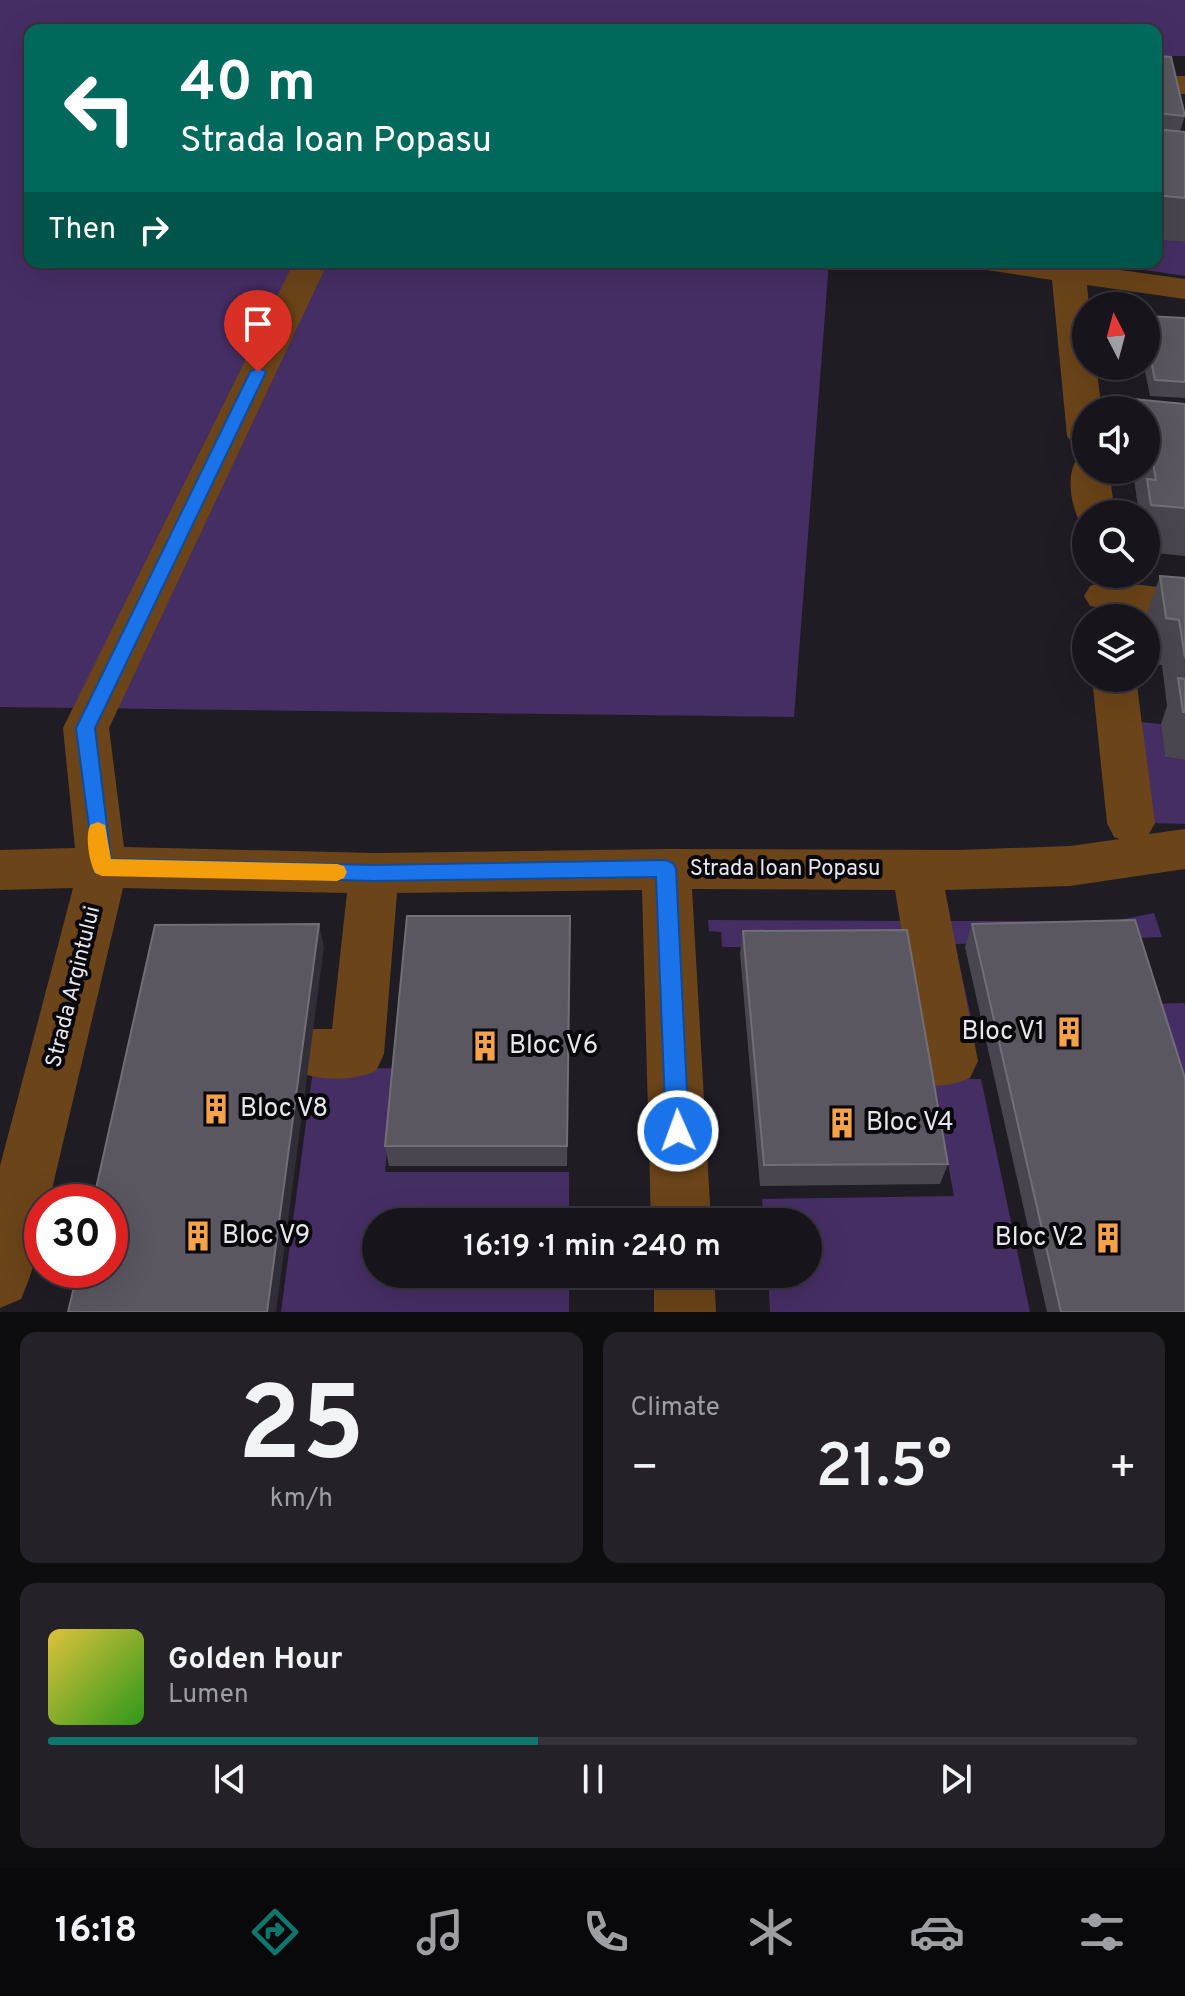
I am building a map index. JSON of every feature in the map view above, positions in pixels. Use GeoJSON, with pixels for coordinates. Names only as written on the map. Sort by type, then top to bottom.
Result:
{"type":"FeatureCollection","features":[{"type":"Feature","properties":{"kind":"street","name":"Strada Argintului"},"geometry":{"type":"LineString","coordinates":[[0,1278],[86,942],[102,867],[86,728],[308,268]]}},
{"type":"Feature","properties":{"kind":"street"},"geometry":{"type":"LineString","coordinates":[[1067,268],[1082,396]]}},
{"type":"Feature","properties":{"kind":"street"},"geometry":{"type":"LineString","coordinates":[[1072,268],[1185,289]]}},
{"type":"Feature","properties":{"kind":"street"},"geometry":{"type":"LineString","coordinates":[[1105,596],[1185,605]]}},
{"type":"Feature","properties":{"kind":"street"},"geometry":{"type":"LineString","coordinates":[[1116,692],[1131,823]]}},
{"type":"Feature","properties":{"kind":"street","name":"Strada Ioan Popasu"},"geometry":{"type":"LineString","coordinates":[[0,870],[102,867],[374,873],[916,870],[1070,866],[1183,854]]}},
{"type":"Feature","properties":{"kind":"street"},"geometry":{"type":"LineString","coordinates":[[666,869],[680,1208]]}},
{"type":"Feature","properties":{"kind":"street"},"geometry":{"type":"LineString","coordinates":[[916,870],[954,1061]]}},
{"type":"Feature","properties":{"kind":"street"},"geometry":{"type":"LineString","coordinates":[[356,1053],[374,873]]}},
{"type":"Feature","properties":{"kind":"street"},"geometry":{"type":"LineString","coordinates":[[684,1288],[685,1312]]}},
{"type":"Feature","properties":{"kind":"shaded area"},"geometry":{"type":"Polygon","coordinates":[[[0,0],[1185,0],[1185,56],[1162,56],[1162,24],[24,24],[24,268],[829,268],[794,717],[0,707],[0,0]]]}},
{"type":"Feature","properties":{"kind":"shaded area"},"geometry":{"type":"Polygon","coordinates":[[[1162,240],[1185,242],[1185,276],[1132,268],[1162,268],[1162,240]]]}},
{"type":"Feature","properties":{"kind":"shaded area"},"geometry":{"type":"Polygon","coordinates":[[[1139,722],[1161,724],[1165,757],[1185,760],[1185,824],[1151,823],[1139,722]]]}},
{"type":"Feature","properties":{"kind":"shaded area"},"geometry":{"type":"Polygon","coordinates":[[[1154,913],[1162,937],[955,944],[976,1040],[965,1039],[939,921],[1114,921],[1154,913]]]}},
{"type":"Feature","properties":{"kind":"shaded area"},"geometry":{"type":"Polygon","coordinates":[[[708,920],[908,921],[904,947],[722,947],[721,932],[709,931],[708,920]]]}},
{"type":"Feature","properties":{"kind":"shaded area"},"geometry":{"type":"Polygon","coordinates":[[[1184,1003],[1185,1006],[1185,1106],[1153,1004],[1184,1003]]]}},
{"type":"Feature","properties":{"kind":"shaded area"},"geometry":{"type":"Polygon","coordinates":[[[394,1068],[385,1172],[569,1172],[569,1208],[362,1208],[362,1288],[569,1288],[569,1312],[281,1312],[313,1070],[394,1068]]]}},
{"type":"Feature","properties":{"kind":"shaded area"},"geometry":{"type":"Polygon","coordinates":[[[932,1079],[981,1079],[1030,1312],[770,1312],[769,1288],[822,1288],[822,1208],[763,1208],[762,1199],[954,1196],[932,1079]]]}},
{"type":"Feature","properties":{"kind":"building"},"geometry":{"type":"Polygon","coordinates":[[[1162,56],[1171,57],[1185,116],[1162,114],[1162,56]]]}},
{"type":"Feature","properties":{"kind":"building"},"geometry":{"type":"Polygon","coordinates":[[[1162,130],[1185,132],[1185,198],[1162,196],[1162,130]]]}},
{"type":"Feature","properties":{"kind":"building"},"geometry":{"type":"Polygon","coordinates":[[[1160,317],[1185,318],[1185,382],[1155,380],[1160,380],[1160,317]]]}},
{"type":"Feature","properties":{"kind":"building"},"geometry":{"type":"Polygon","coordinates":[[[1160,402],[1185,404],[1185,508],[1160,506],[1160,500],[1150,500],[1148,484],[1160,484],[1160,402]]]}},
{"type":"Feature","properties":{"kind":"building"},"geometry":{"type":"Polygon","coordinates":[[[1160,576],[1185,578],[1185,658],[1179,620],[1166,618],[1160,576]]]}},
{"type":"Feature","properties":{"kind":"building"},"geometry":{"type":"Polygon","coordinates":[[[1178,678],[1185,679],[1185,712],[1183,712],[1178,678]]]}},
{"type":"Feature","properties":{"kind":"building","name":"Bloc V6"},"geometry":{"type":"Polygon","coordinates":[[[407,916],[570,916],[567,1146],[385,1146],[407,916]]]}},
{"type":"Feature","properties":{"kind":"building"},"geometry":{"type":"Polygon","coordinates":[[[1135,920],[1185,1078],[1185,1312],[1061,1312],[972,924],[1135,920]]]}},
{"type":"Feature","properties":{"kind":"building"},"geometry":{"type":"Polygon","coordinates":[[[319,924],[267,1312],[68,1312],[74,1288],[128,1288],[128,1184],[97,1184],[155,925],[319,924]]]}},
{"type":"Feature","properties":{"kind":"building","name":"Bloc V4"},"geometry":{"type":"Polygon","coordinates":[[[907,930],[948,1164],[764,1165],[743,931],[907,930]]]}},
{"type":"Feature","properties":{"kind":"slow traffic"},"geometry":{"type":"LineString","coordinates":[[98,830],[102,867],[337,872]]}},
{"type":"Feature","properties":{"kind":"place","name":"Bloc V1"},"geometry":{"type":"Point","coordinates":[1069,1032]}},
{"type":"Feature","properties":{"kind":"place","name":"Bloc V6"},"geometry":{"type":"Point","coordinates":[485,1046]}},
{"type":"Feature","properties":{"kind":"place","name":"Bloc V8"},"geometry":{"type":"Point","coordinates":[216,1109]}},
{"type":"Feature","properties":{"kind":"place","name":"Bloc V4"},"geometry":{"type":"Point","coordinates":[842,1123]}},
{"type":"Feature","properties":{"kind":"place","name":"Bloc V9"},"geometry":{"type":"Point","coordinates":[198,1236]}},
{"type":"Feature","properties":{"kind":"place","name":"Bloc V2"},"geometry":{"type":"Point","coordinates":[1108,1238]}},
{"type":"Feature","properties":{"kind":"route"},"geometry":{"type":"LineString","coordinates":[[258,372],[86,728],[102,867],[374,873],[666,869],[678,1131]]}}]}
